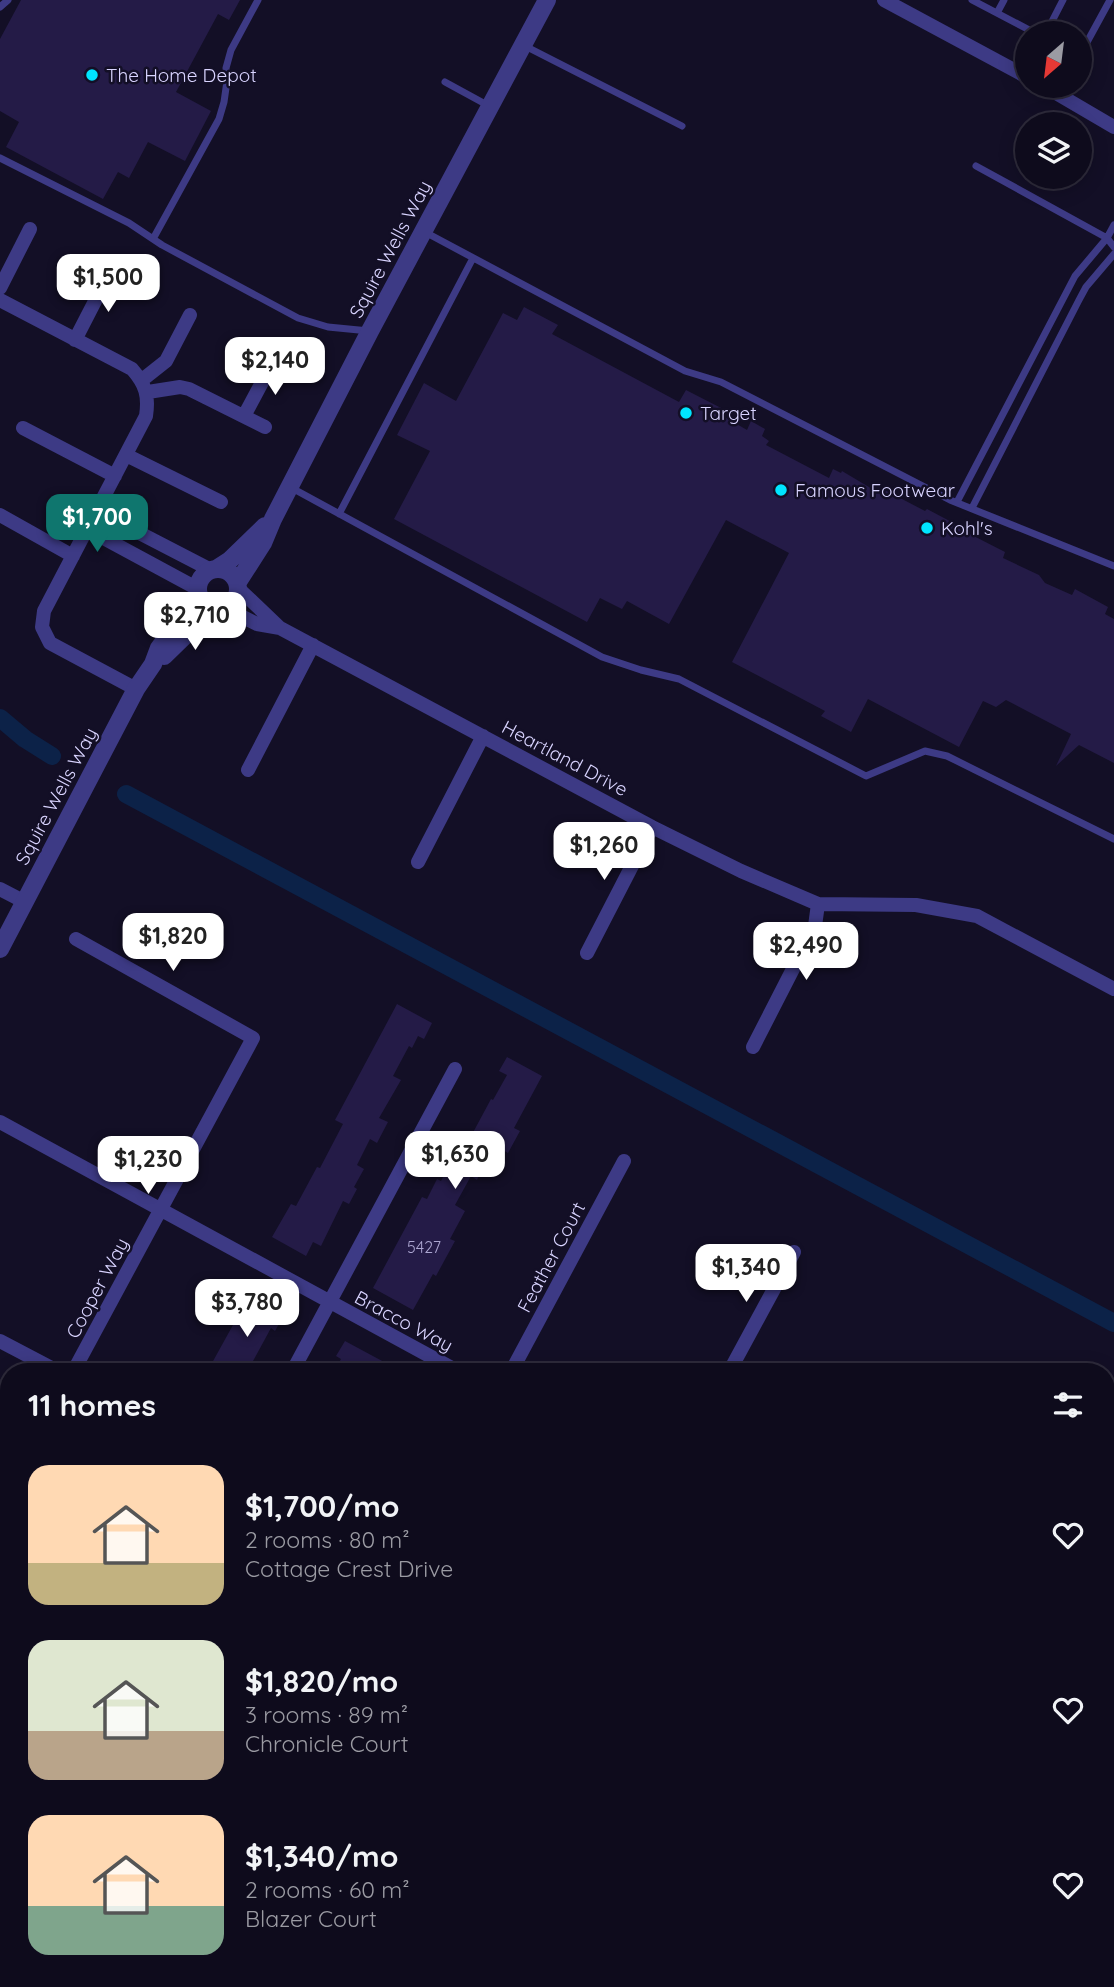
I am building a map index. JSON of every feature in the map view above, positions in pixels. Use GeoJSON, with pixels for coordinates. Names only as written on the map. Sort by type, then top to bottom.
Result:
{"type":"FeatureCollection","features":[{"type":"Feature","properties":{"kind":"street","name":"Squire Wells Way"},"geometry":{"type":"LineString","coordinates":[[238,586],[370,331],[547,0]]}},
{"type":"Feature","properties":{"kind":"street"},"geometry":{"type":"LineString","coordinates":[[884,0],[1015,67]]}},
{"type":"Feature","properties":{"kind":"street"},"geometry":{"type":"LineString","coordinates":[[1064,98],[1114,128]]}},
{"type":"Feature","properties":{"kind":"street"},"geometry":{"type":"LineString","coordinates":[[0,288],[30,229]]}},
{"type":"Feature","properties":{"kind":"street"},"geometry":{"type":"LineString","coordinates":[[75,340],[110,272]]}},
{"type":"Feature","properties":{"kind":"street"},"geometry":{"type":"LineString","coordinates":[[2,305],[132,369],[145,386],[146,416],[44,611],[42,627],[50,643],[136,689]]}},
{"type":"Feature","properties":{"kind":"street"},"geometry":{"type":"LineString","coordinates":[[145,386],[169,356],[190,315]]}},
{"type":"Feature","properties":{"kind":"street"},"geometry":{"type":"LineString","coordinates":[[244,416],[274,360]]}},
{"type":"Feature","properties":{"kind":"street"},"geometry":{"type":"LineString","coordinates":[[145,386],[189,389],[265,427]]}},
{"type":"Feature","properties":{"kind":"street"},"geometry":{"type":"LineString","coordinates":[[23,428],[116,476]]}},
{"type":"Feature","properties":{"kind":"street"},"geometry":{"type":"LineString","coordinates":[[126,455],[221,502]]}},
{"type":"Feature","properties":{"kind":"street"},"geometry":{"type":"LineString","coordinates":[[87,529],[199,592],[208,606],[220,608],[237,597],[238,586],[229,572],[214,569],[151,541],[97,511]]}},
{"type":"Feature","properties":{"kind":"street"},"geometry":{"type":"LineString","coordinates":[[0,515],[73,556]]}},
{"type":"Feature","properties":{"kind":"street","name":"Squire Wells Way"},"geometry":{"type":"LineString","coordinates":[[214,569],[230,560],[273,519]]}},
{"type":"Feature","properties":{"kind":"street"},"geometry":{"type":"LineString","coordinates":[[142,558],[151,541]]}},
{"type":"Feature","properties":{"kind":"street"},"geometry":{"type":"LineString","coordinates":[[199,592],[204,575],[214,569]]}},
{"type":"Feature","properties":{"kind":"street","name":"Heartland Drive"},"geometry":{"type":"LineString","coordinates":[[238,586],[280,628]]}},
{"type":"Feature","properties":{"kind":"street","name":"Squire Wells Way"},"geometry":{"type":"LineString","coordinates":[[0,949],[136,689],[153,664],[159,648],[199,592]]}},
{"type":"Feature","properties":{"kind":"street","name":"Squire Wells Way"},"geometry":{"type":"LineString","coordinates":[[153,664],[167,654],[203,618],[220,608]]}},
{"type":"Feature","properties":{"kind":"street","name":"Heartland Drive"},"geometry":{"type":"LineString","coordinates":[[220,608],[257,624],[280,628],[652,827],[741,871],[818,904],[916,905],[977,916],[1114,989]]}},
{"type":"Feature","properties":{"kind":"street"},"geometry":{"type":"LineString","coordinates":[[248,771],[313,645]]}},
{"type":"Feature","properties":{"kind":"street"},"geometry":{"type":"LineString","coordinates":[[418,862],[483,736]]}},
{"type":"Feature","properties":{"kind":"street"},"geometry":{"type":"LineString","coordinates":[[587,953],[652,827]]}},
{"type":"Feature","properties":{"kind":"street"},"geometry":{"type":"LineString","coordinates":[[0,889],[25,902]]}},
{"type":"Feature","properties":{"kind":"street"},"geometry":{"type":"LineString","coordinates":[[753,1047],[815,926],[818,904]]}},
{"type":"Feature","properties":{"kind":"street","name":"Cooper Way"},"geometry":{"type":"LineString","coordinates":[[76,939],[253,1038],[79,1363]]}},
{"type":"Feature","properties":{"kind":"street"},"geometry":{"type":"LineString","coordinates":[[297,1363],[455,1069]]}},
{"type":"Feature","properties":{"kind":"street","name":"Bracco Way"},"geometry":{"type":"LineString","coordinates":[[0,1122],[442,1363]]}},
{"type":"Feature","properties":{"kind":"street","name":"Feather Court"},"geometry":{"type":"LineString","coordinates":[[516,1363],[624,1161]]}},
{"type":"Feature","properties":{"kind":"street"},"geometry":{"type":"LineString","coordinates":[[734,1363],[794,1252]]}},
{"type":"Feature","properties":{"kind":"street"},"geometry":{"type":"LineString","coordinates":[[0,1341],[42,1363]]}},
{"type":"Feature","properties":{"kind":"lane"},"geometry":{"type":"LineString","coordinates":[[0,7],[8,0]]}},
{"type":"Feature","properties":{"kind":"lane"},"geometry":{"type":"LineString","coordinates":[[153,239],[219,119],[225,102],[228,81],[226,68],[231,50],[258,0]]}},
{"type":"Feature","properties":{"kind":"lane"},"geometry":{"type":"LineString","coordinates":[[972,0],[1015,22]]}},
{"type":"Feature","properties":{"kind":"lane"},"geometry":{"type":"LineString","coordinates":[[997,13],[1004,0]]}},
{"type":"Feature","properties":{"kind":"lane"},"geometry":{"type":"LineString","coordinates":[[1052,21],[1063,0]]}},
{"type":"Feature","properties":{"kind":"lane"},"geometry":{"type":"LineString","coordinates":[[1092,33],[1110,0]]}},
{"type":"Feature","properties":{"kind":"lane"},"geometry":{"type":"LineString","coordinates":[[523,45],[682,126]]}},
{"type":"Feature","properties":{"kind":"lane"},"geometry":{"type":"LineString","coordinates":[[445,82],[490,106]]}},
{"type":"Feature","properties":{"kind":"lane"},"geometry":{"type":"LineString","coordinates":[[0,158],[129,223],[153,239],[298,318],[328,327],[370,331]]}},
{"type":"Feature","properties":{"kind":"lane"},"geometry":{"type":"LineString","coordinates":[[976,166],[1107,238],[1114,247]]}},
{"type":"Feature","properties":{"kind":"lane"},"geometry":{"type":"LineString","coordinates":[[957,502],[1075,276],[1107,238],[1114,225]]}},
{"type":"Feature","properties":{"kind":"lane"},"geometry":{"type":"LineString","coordinates":[[423,231],[685,371],[721,382],[957,502],[1114,566]]}},
{"type":"Feature","properties":{"kind":"lane"},"geometry":{"type":"LineString","coordinates":[[972,508],[1086,287],[1114,254]]}},
{"type":"Feature","properties":{"kind":"lane"},"geometry":{"type":"LineString","coordinates":[[339,514],[473,258]]}},
{"type":"Feature","properties":{"kind":"lane"},"geometry":{"type":"LineString","coordinates":[[290,487],[602,657],[679,679],[866,776],[925,751],[947,756],[1114,839]]}},
{"type":"Feature","properties":{"kind":"building","name":"The Home Depot"},"geometry":{"type":"Polygon","coordinates":[[[21,0],[240,0],[229,20],[218,14],[176,92],[211,111],[185,161],[148,142],[129,178],[118,172],[103,199],[6,147],[19,122],[0,111],[0,39],[21,0]]]}},
{"type":"Feature","properties":{"kind":"building"},"geometry":{"type":"Polygon","coordinates":[[[524,307],[558,325],[552,334],[679,402],[686,390],[725,410],[723,416],[747,430],[751,421],[765,429],[762,436],[769,441],[766,445],[829,478],[833,469],[841,473],[842,471],[879,493],[881,488],[925,511],[927,509],[1005,552],[1003,558],[1039,575],[1045,583],[1072,595],[1075,589],[1108,607],[1105,614],[1114,619],[1114,763],[1079,745],[1056,766],[1071,734],[1006,700],[996,707],[983,701],[959,747],[868,699],[851,732],[821,716],[825,711],[732,662],[789,553],[726,520],[669,624],[627,601],[622,609],[600,598],[587,622],[394,519],[430,451],[397,435],[424,383],[456,401],[503,313],[517,320],[524,307]]]}},
{"type":"Feature","properties":{"kind":"building"},"geometry":{"type":"Polygon","coordinates":[[[397,1004],[432,1023],[424,1039],[418,1036],[412,1048],[409,1046],[393,1076],[401,1080],[379,1118],[388,1122],[377,1143],[370,1139],[357,1165],[364,1169],[354,1187],[357,1189],[349,1204],[343,1201],[321,1246],[313,1242],[306,1256],[272,1237],[291,1204],[296,1206],[317,1167],[320,1168],[343,1124],[335,1120],[397,1004]]]}},
{"type":"Feature","properties":{"kind":"building"},"geometry":{"type":"Polygon","coordinates":[[[507,1057],[542,1076],[514,1128],[520,1131],[508,1153],[499,1148],[484,1175],[480,1173],[477,1180],[471,1176],[455,1205],[465,1211],[450,1239],[455,1241],[413,1310],[373,1288],[422,1197],[427,1199],[437,1179],[441,1181],[456,1153],[450,1150],[459,1134],[469,1140],[491,1099],[493,1100],[507,1075],[499,1071],[507,1057]]]}},
{"type":"Feature","properties":{"kind":"building"},"geometry":{"type":"Polygon","coordinates":[[[249,1296],[284,1315],[275,1331],[271,1328],[253,1361],[257,1363],[212,1363],[249,1296]]]}},
{"type":"Feature","properties":{"kind":"building"},"geometry":{"type":"Polygon","coordinates":[[[345,1341],[384,1362],[339,1363],[341,1359],[336,1356],[345,1341]]]}},
{"type":"Feature","properties":{"kind":"waterway"},"geometry":{"type":"LineString","coordinates":[[0,718],[25,739],[52,756]]}},
{"type":"Feature","properties":{"kind":"waterway"},"geometry":{"type":"LineString","coordinates":[[126,794],[1114,1323]]}},
{"type":"Feature","properties":{"kind":"place","name":"The Home Depot"},"geometry":{"type":"Point","coordinates":[92,75]}},
{"type":"Feature","properties":{"kind":"place","name":"Target"},"geometry":{"type":"Point","coordinates":[686,413]}},
{"type":"Feature","properties":{"kind":"place","name":"Famous Footwear"},"geometry":{"type":"Point","coordinates":[781,490]}},
{"type":"Feature","properties":{"kind":"place","name":"Kohl's"},"geometry":{"type":"Point","coordinates":[927,528]}}]}
